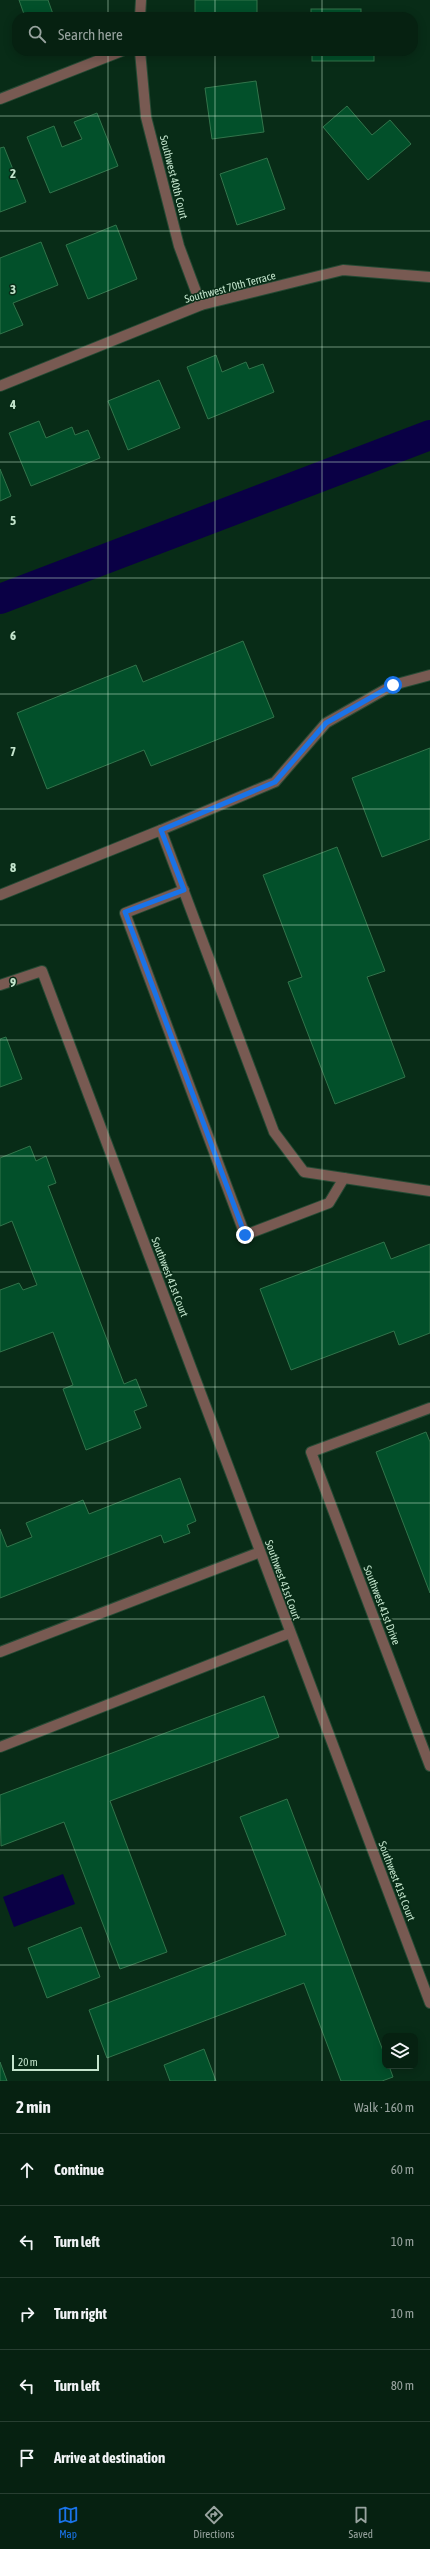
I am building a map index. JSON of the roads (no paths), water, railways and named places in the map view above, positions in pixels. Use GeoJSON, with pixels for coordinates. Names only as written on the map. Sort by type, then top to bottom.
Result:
{"type":"FeatureCollection","features":[{"type":"Feature","properties":{"kind":"street"},"geometry":{"type":"LineString","coordinates":[[140,12],[141,0]]}},
{"type":"Feature","properties":{"kind":"street"},"geometry":{"type":"LineString","coordinates":[[0,99],[109,56]]}},
{"type":"Feature","properties":{"kind":"street","name":"Southwest 40th Court"},"geometry":{"type":"LineString","coordinates":[[140,56],[146,117],[179,246],[201,304]]}},
{"type":"Feature","properties":{"kind":"street","name":"Southwest 70th Terrace"},"geometry":{"type":"LineString","coordinates":[[0,386],[201,304],[342,270],[430,277]]}},
{"type":"Feature","properties":{"kind":"street"},"geometry":{"type":"LineString","coordinates":[[0,895],[275,782],[326,723],[393,685],[430,675]]}},
{"type":"Feature","properties":{"kind":"street"},"geometry":{"type":"LineString","coordinates":[[161,830],[274,1132],[304,1172],[430,1191]]}},
{"type":"Feature","properties":{"kind":"street"},"geometry":{"type":"LineString","coordinates":[[184,890],[125,912],[245,1235],[329,1203],[344,1178]]}},
{"type":"Feature","properties":{"kind":"street","name":"Southwest 41st Court"},"geometry":{"type":"LineString","coordinates":[[0,985],[42,971],[430,2003]]}},
{"type":"Feature","properties":{"kind":"street","name":"Southwest 41st Drive"},"geometry":{"type":"LineString","coordinates":[[430,1408],[312,1452],[430,1766]]}},
{"type":"Feature","properties":{"kind":"street"},"geometry":{"type":"LineString","coordinates":[[0,1652],[260,1552]]}},
{"type":"Feature","properties":{"kind":"street","name":"Southwest 41st Court"},"geometry":{"type":"LineString","coordinates":[[0,1747],[290,1633]]}},
{"type":"Feature","properties":{"kind":"waterway"},"geometry":{"type":"LineString","coordinates":[[0,599],[430,435]]}}]}
